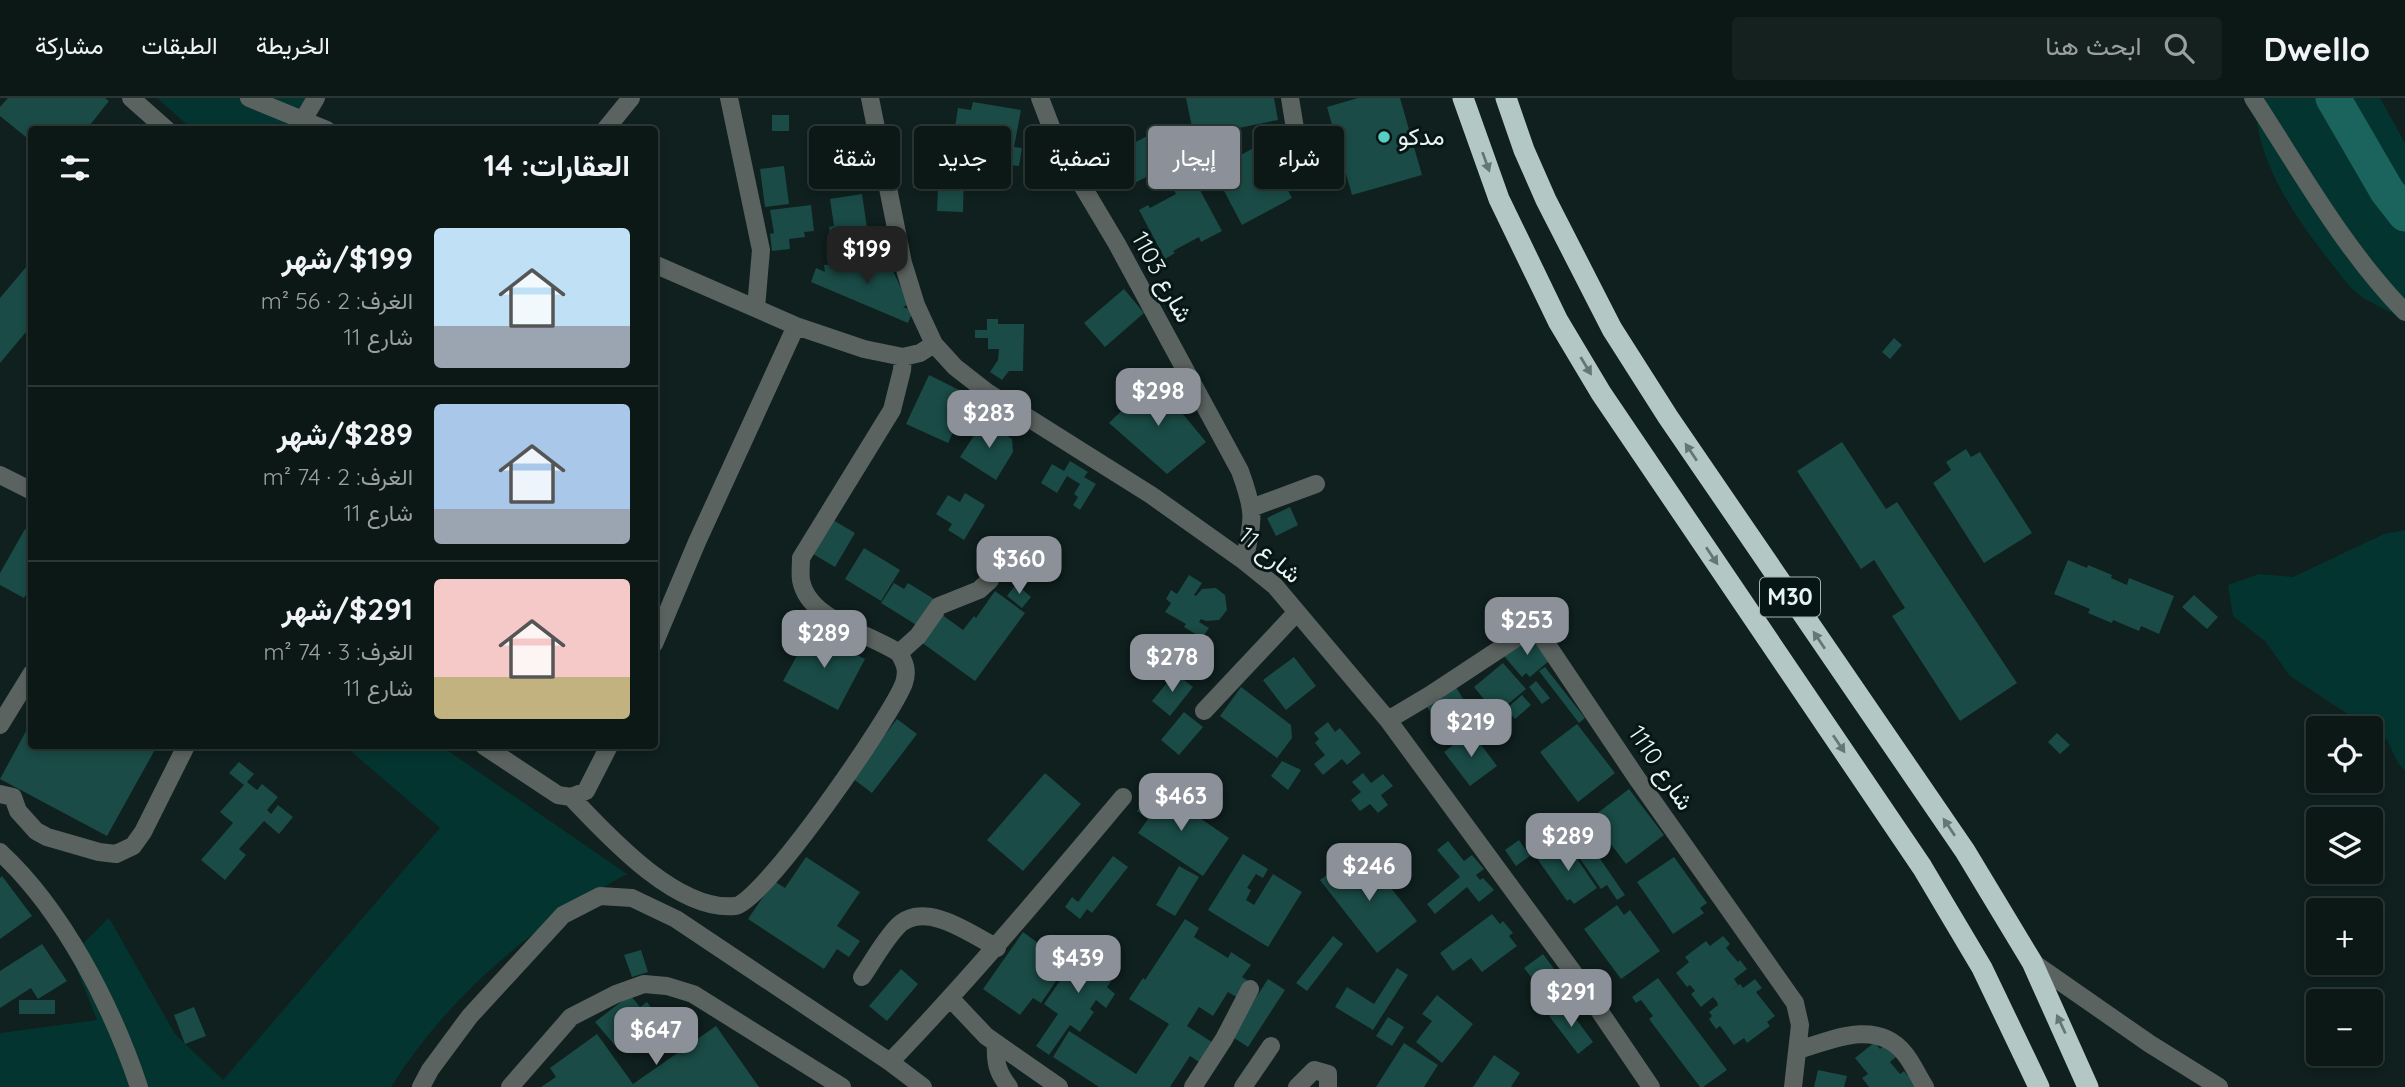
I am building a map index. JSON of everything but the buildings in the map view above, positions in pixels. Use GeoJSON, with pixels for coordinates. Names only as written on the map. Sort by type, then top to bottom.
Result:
{"type":"FeatureCollection","features":[{"type":"Feature","properties":{"kind":"highway","name":"M30"},"geometry":{"type":"LineString","coordinates":[[1463,98],[1499,199],[1558,321],[1601,393],[1922,867],[1982,968],[2039,1087]]}},
{"type":"Feature","properties":{"kind":"highway","name":"M30"},"geometry":{"type":"LineString","coordinates":[[1506,98],[1524,150],[1546,200],[1618,340],[1965,851],[2032,962],[2088,1087]]}},
{"type":"Feature","properties":{"kind":"street"},"geometry":{"type":"LineString","coordinates":[[131,98],[162,126]]}},
{"type":"Feature","properties":{"kind":"street"},"geometry":{"type":"LineString","coordinates":[[249,98],[317,126]]}},
{"type":"Feature","properties":{"kind":"street"},"geometry":{"type":"LineString","coordinates":[[303,120],[316,98]]}},
{"type":"Feature","properties":{"kind":"street"},"geometry":{"type":"LineString","coordinates":[[608,126],[631,98]]}},
{"type":"Feature","properties":{"kind":"street"},"geometry":{"type":"LineString","coordinates":[[730,98],[761,250],[756,308]]}},
{"type":"Feature","properties":{"kind":"street","name":"شارع 11"},"geometry":{"type":"LineString","coordinates":[[870,98],[903,263],[916,305],[934,344],[955,367],[987,392],[1151,495],[1275,586],[1388,720],[1573,972],[1651,1087]]}},
{"type":"Feature","properties":{"kind":"street","name":"شارع 1103"},"geometry":{"type":"LineString","coordinates":[[1040,98],[1058,145],[1117,244],[1240,471],[1251,508],[1251,530],[1244,561]]}},
{"type":"Feature","properties":{"kind":"street"},"geometry":{"type":"LineString","coordinates":[[1290,98],[1295,126]]}},
{"type":"Feature","properties":{"kind":"street"},"geometry":{"type":"LineString","coordinates":[[2253,98],[2323,206],[2374,278],[2405,312]]}},
{"type":"Feature","properties":{"kind":"street"},"geometry":{"type":"LineString","coordinates":[[658,266],[796,326],[864,349],[903,356],[920,353],[934,344]]}},
{"type":"Feature","properties":{"kind":"street"},"geometry":{"type":"LineString","coordinates":[[658,634],[702,529],[796,326]]}},
{"type":"Feature","properties":{"kind":"street"},"geometry":{"type":"LineString","coordinates":[[571,797],[620,848],[674,888],[697,901],[737,906],[766,882],[820,816],[870,742],[904,683],[906,670],[905,662],[899,653],[833,620],[808,598],[801,580],[801,558],[892,410],[903,356]]}},
{"type":"Feature","properties":{"kind":"street"},"geometry":{"type":"LineString","coordinates":[[0,475],[28,489]]}},
{"type":"Feature","properties":{"kind":"street"},"geometry":{"type":"LineString","coordinates":[[1251,508],[1316,484]]}},
{"type":"Feature","properties":{"kind":"street"},"geometry":{"type":"LineString","coordinates":[[899,653],[918,636],[939,606],[979,590],[990,580]]}},
{"type":"Feature","properties":{"kind":"street"},"geometry":{"type":"LineString","coordinates":[[1204,711],[1297,612]]}},
{"type":"Feature","properties":{"kind":"street","name":"شارع 1110"},"geometry":{"type":"LineString","coordinates":[[1388,720],[1521,635],[1535,633],[1542,637],[1795,1003],[1800,1025],[1793,1087]]}},
{"type":"Feature","properties":{"kind":"street"},"geometry":{"type":"LineString","coordinates":[[0,725],[28,680]]}},
{"type":"Feature","properties":{"kind":"street"},"geometry":{"type":"LineString","coordinates":[[0,794],[13,797],[26,822],[47,837],[99,852],[116,854],[133,846],[144,832],[185,749]]}},
{"type":"Feature","properties":{"kind":"street"},"geometry":{"type":"LineString","coordinates":[[489,749],[558,795],[571,797],[580,795],[591,784],[608,749]]}},
{"type":"Feature","properties":{"kind":"street"},"geometry":{"type":"LineString","coordinates":[[890,1062],[997,948],[1123,797]]}},
{"type":"Feature","properties":{"kind":"street"},"geometry":{"type":"LineString","coordinates":[[0,852],[36,891],[67,934],[93,980],[139,1087]]}},
{"type":"Feature","properties":{"kind":"street"},"geometry":{"type":"LineString","coordinates":[[421,1087],[430,1070],[470,1016],[563,915],[600,896],[632,898],[676,919],[890,1062],[923,1087]]}},
{"type":"Feature","properties":{"kind":"street"},"geometry":{"type":"LineString","coordinates":[[862,977],[898,926],[914,916],[945,919],[997,948]]}},
{"type":"Feature","properties":{"kind":"street"},"geometry":{"type":"LineString","coordinates":[[2032,962],[2150,1044],[2219,1087]]}},
{"type":"Feature","properties":{"kind":"street"},"geometry":{"type":"LineString","coordinates":[[510,1087],[571,1017],[616,994],[644,984],[667,986],[693,994],[842,1087]]}},
{"type":"Feature","properties":{"kind":"street"},"geometry":{"type":"LineString","coordinates":[[1193,1087],[1224,1039],[1250,989]]}},
{"type":"Feature","properties":{"kind":"street"},"geometry":{"type":"LineString","coordinates":[[951,999],[986,1036],[1059,1087]]}},
{"type":"Feature","properties":{"kind":"street"},"geometry":{"type":"LineString","coordinates":[[1799,1050],[1832,1039],[1863,1033],[1883,1036],[1904,1053],[1925,1087]]}},
{"type":"Feature","properties":{"kind":"street"},"geometry":{"type":"LineString","coordinates":[[996,1043],[995,1061],[1000,1075],[1009,1087]]}},
{"type":"Feature","properties":{"kind":"street"},"geometry":{"type":"LineString","coordinates":[[1243,1087],[1271,1046]]}},
{"type":"Feature","properties":{"kind":"street"},"geometry":{"type":"LineString","coordinates":[[1297,1087],[1314,1070],[1328,1074],[1328,1087]]}},
{"type":"Feature","properties":{"kind":"green space"},"geometry":{"type":"Polygon","coordinates":[[[157,98],[306,98],[291,126],[189,126],[157,98]]]}},
{"type":"Feature","properties":{"kind":"green space"},"geometry":{"type":"Polygon","coordinates":[[[2255,98],[2380,98],[2405,143],[2405,320],[2363,298],[2351,288],[2302,223],[2274,176],[2264,151],[2257,125],[2255,98]]]}},
{"type":"Feature","properties":{"kind":"green space"},"geometry":{"type":"Polygon","coordinates":[[[2405,530],[2405,771],[2383,737],[2383,716],[2351,716],[2290,676],[2265,641],[2233,616],[2228,585],[2259,574],[2293,577],[2384,534],[2405,530]]]}},
{"type":"Feature","properties":{"kind":"green space"},"geometry":{"type":"Polygon","coordinates":[[[348,749],[445,749],[627,874],[558,916],[495,966],[439,1022],[391,1087],[0,1087],[0,1033],[97,1020],[71,955],[109,918],[175,1034],[223,1080],[440,828],[348,749]]]}},
{"type":"Feature","properties":{"kind":"waterway"},"geometry":{"type":"LineString","coordinates":[[2333,98],[2387,191],[2405,214]]}},
{"type":"Feature","properties":{"kind":"place","name":"مدكو"},"geometry":{"type":"Point","coordinates":[1384,137]}}]}
